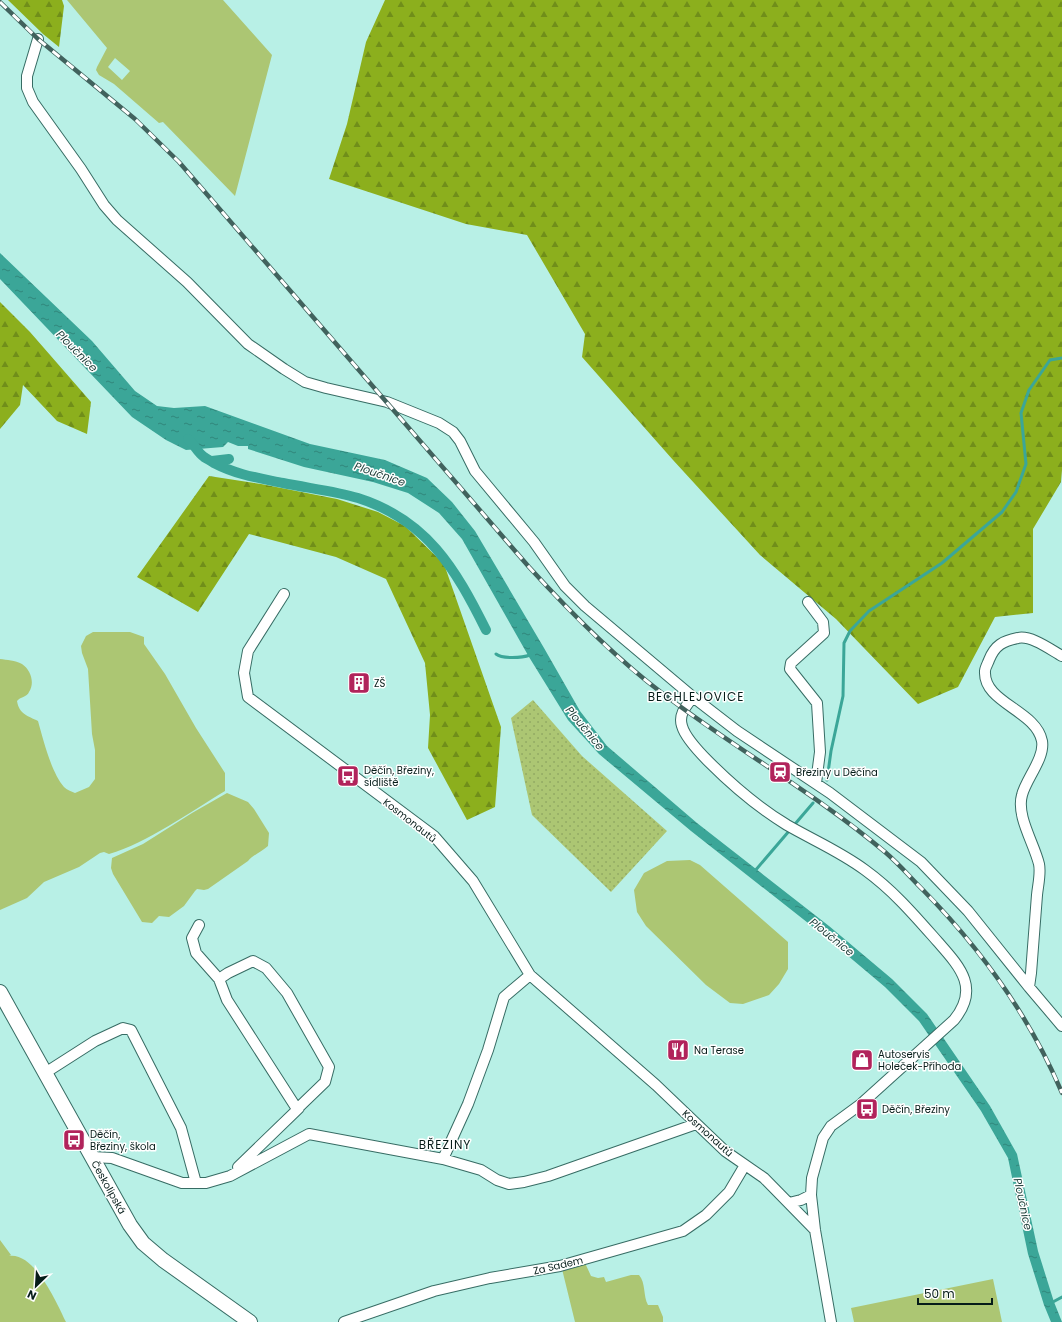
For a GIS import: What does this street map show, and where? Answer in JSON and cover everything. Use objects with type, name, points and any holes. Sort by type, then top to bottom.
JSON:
[{"type":"main road","name":"Českolipská","points":[[0,992],[106,1183],[130,1225],[143,1243],[163,1260],[250,1322]]},
{"type":"street","points":[[38,39],[27,76],[27,88],[32,102],[81,169],[104,205],[117,220],[187,282],[248,344],[284,369],[305,382],[387,402],[439,423],[453,432],[460,441],[475,471],[534,542],[565,586],[585,606],[694,697],[737,730],[816,783],[921,862],[968,911],[1062,1026]]},
{"type":"street","name":"Kosmonautů","points":[[284,594],[248,651],[244,673],[248,697],[434,836],[472,881],[530,975],[656,1085],[725,1151],[764,1178],[815,1230]]},
{"type":"street","points":[[808,602],[823,622],[824,633],[791,663],[790,669],[817,703],[820,752],[816,783]]},
{"type":"street","points":[[1029,987],[1039,866],[1021,812],[1021,806],[1022,794],[1039,758],[1042,742],[1038,731],[1027,718],[995,695],[987,683],[985,671],[991,654],[998,644],[1010,639],[1023,637],[1042,644],[1062,656]]},
{"type":"street","points":[[694,697],[684,709],[681,717],[682,726],[692,743],[722,774],[748,796],[788,825],[845,857],[882,883],[900,899],[955,961],[963,973],[966,985],[967,994],[961,1012],[954,1020],[861,1104],[831,1126],[823,1138],[812,1178],[811,1195],[815,1230],[832,1322]]},
{"type":"street","points":[[199,925],[192,938],[196,953],[219,979],[227,1000],[297,1109],[298,1108]]},
{"type":"street","points":[[219,979],[253,961],[266,968],[287,992],[329,1067],[325,1082],[230,1176]]},
{"type":"street","points":[[443,1160],[468,1104],[488,1050],[504,997],[530,975]]},
{"type":"street","points":[[45,1073],[95,1041],[123,1028],[131,1030],[181,1128],[196,1183]]},
{"type":"street","points":[[92,1157],[112,1158],[182,1183],[206,1183],[230,1176],[309,1134],[443,1160],[481,1170],[497,1180],[509,1184],[548,1176],[696,1124]]},
{"type":"street","name":"Za Sadem","points":[[344,1322],[434,1290],[490,1278],[560,1266],[683,1231],[706,1215],[729,1192],[745,1165]]},
{"type":"street","points":[[789,1204],[811,1195]]},
{"type":"shaded area","points":[[67,0],[223,0],[272,55],[235,196],[163,122],[159,123],[114,84],[99,75],[96,70],[107,48]],"holes":[[[115,58],[130,71],[122,80],[108,67]]]},
{"type":"shaded area","points":[[93,632],[130,632],[144,637],[144,644],[165,674],[196,728],[225,773],[225,791],[153,835],[109,854],[104,852],[100,853],[79,867],[44,882],[27,898],[0,910],[0,659],[11,660],[22,664],[30,673],[32,681],[31,688],[27,695],[17,701],[18,705],[24,714],[38,721],[48,755],[59,781],[68,790],[75,793],[89,787],[95,779],[95,750],[92,734],[88,669],[81,646],[86,636]]},
{"type":"shaded area","points":[[533,700],[582,756],[667,831],[611,892],[532,815],[511,718]]},
{"type":"shaded area","points":[[227,793],[248,802],[254,809],[269,833],[268,846],[208,889],[197,889],[184,906],[169,917],[159,916],[152,923],[142,922],[113,874],[111,868],[112,858],[143,844]]},
{"type":"shaded area","points":[[690,860],[700,865],[788,942],[788,969],[779,984],[769,995],[743,1004],[730,1003],[706,985],[646,926],[637,912],[634,890],[644,873],[667,861]]},
{"type":"shaded area","points":[[0,1240],[11,1255],[9,1256],[19,1257],[28,1262],[36,1270],[51,1292],[66,1322],[0,1322]]},
{"type":"shaded area","points":[[585,1263],[591,1276],[598,1278],[604,1277],[606,1282],[631,1275],[639,1275],[643,1282],[645,1298],[648,1305],[658,1305],[663,1317],[663,1322],[575,1322],[562,1269]]},
{"type":"shaded area","points":[[993,1279],[1002,1322],[854,1322],[851,1308]]},
{"type":"green space","points":[[8,0],[62,0],[64,6],[59,47],[43,34]]},
{"type":"green space","points":[[385,0],[1062,0],[1061,482],[1033,529],[1033,613],[995,617],[958,687],[918,704],[836,619],[760,555],[582,357],[585,334],[527,235],[466,224],[329,179],[347,124],[366,42]]},
{"type":"green space","points":[[0,302],[30,332],[91,402],[87,434],[57,421],[23,385],[20,405],[0,429]]},
{"type":"green space","points":[[209,476],[261,484],[337,499],[378,512],[405,526],[444,564],[501,727],[495,807],[467,820],[428,748],[430,715],[425,663],[386,579],[336,557],[249,534],[198,612],[137,577]]},
{"type":"water","name":"Ploučnice","points":[[0,253],[92,341],[135,391],[157,406],[174,408],[205,406],[310,444],[385,460],[427,478],[452,502],[475,531],[580,711],[607,746],[697,823],[829,926],[892,979],[927,1014],[990,1106],[1017,1154],[1038,1251],[1062,1322],[1051,1322],[1044,1305],[1028,1254],[1008,1158],[981,1111],[919,1021],[885,987],[822,934],[691,831],[599,754],[568,720],[529,657],[462,539],[439,513],[408,493],[373,482],[304,467],[248,449],[248,446],[238,446],[228,442],[223,447],[186,450],[166,440],[132,417],[0,279]]},
{"type":"waterway","points":[[827,780],[831,751],[843,696],[844,643],[850,631],[869,611],[942,563],[1002,512],[1016,492],[1026,464],[1021,413],[1029,390],[1050,360],[1062,358]]},
{"type":"waterway","points":[[188,439],[204,457],[231,470],[257,478],[330,491],[358,498],[382,507],[403,519],[421,533],[450,567],[463,586],[486,630]]},
{"type":"waterway","points":[[212,461],[229,459]]},
{"type":"waterway","points":[[496,654],[499,656],[512,658],[530,655]]},
{"type":"waterway","points":[[754,872],[813,803]]},
{"type":"waterway","points":[[1051,1303],[1062,1297]]},
{"type":"railway","points":[[0,2],[38,39],[135,119],[179,162],[529,567],[592,633],[626,664],[662,693],[717,733],[831,810],[858,830],[900,866],[944,912],[984,960],[1002,985],[1035,1037],[1062,1093]]},
{"type":"place","name":"ZŠ","points":[[359,683]]},
{"type":"place","name":"Březiny u Děčína","points":[[780,772]]},
{"type":"place","name":"Děčín, Březiny, sídliště","points":[[348,776]]},
{"type":"place","name":"Na Terase","points":[[678,1050]]},
{"type":"place","name":"Autoservis Holeček-Příhoda","points":[[862,1060]]},
{"type":"place","name":"Děčín, Březiny","points":[[867,1109]]},
{"type":"place","name":"Děčín, Březiny, škola","points":[[74,1140]]},
{"type":"district","name":"BECHLEJOVICE","points":[[696,697]]},
{"type":"district","name":"BŘEZINY","points":[[445,1145]]}]
